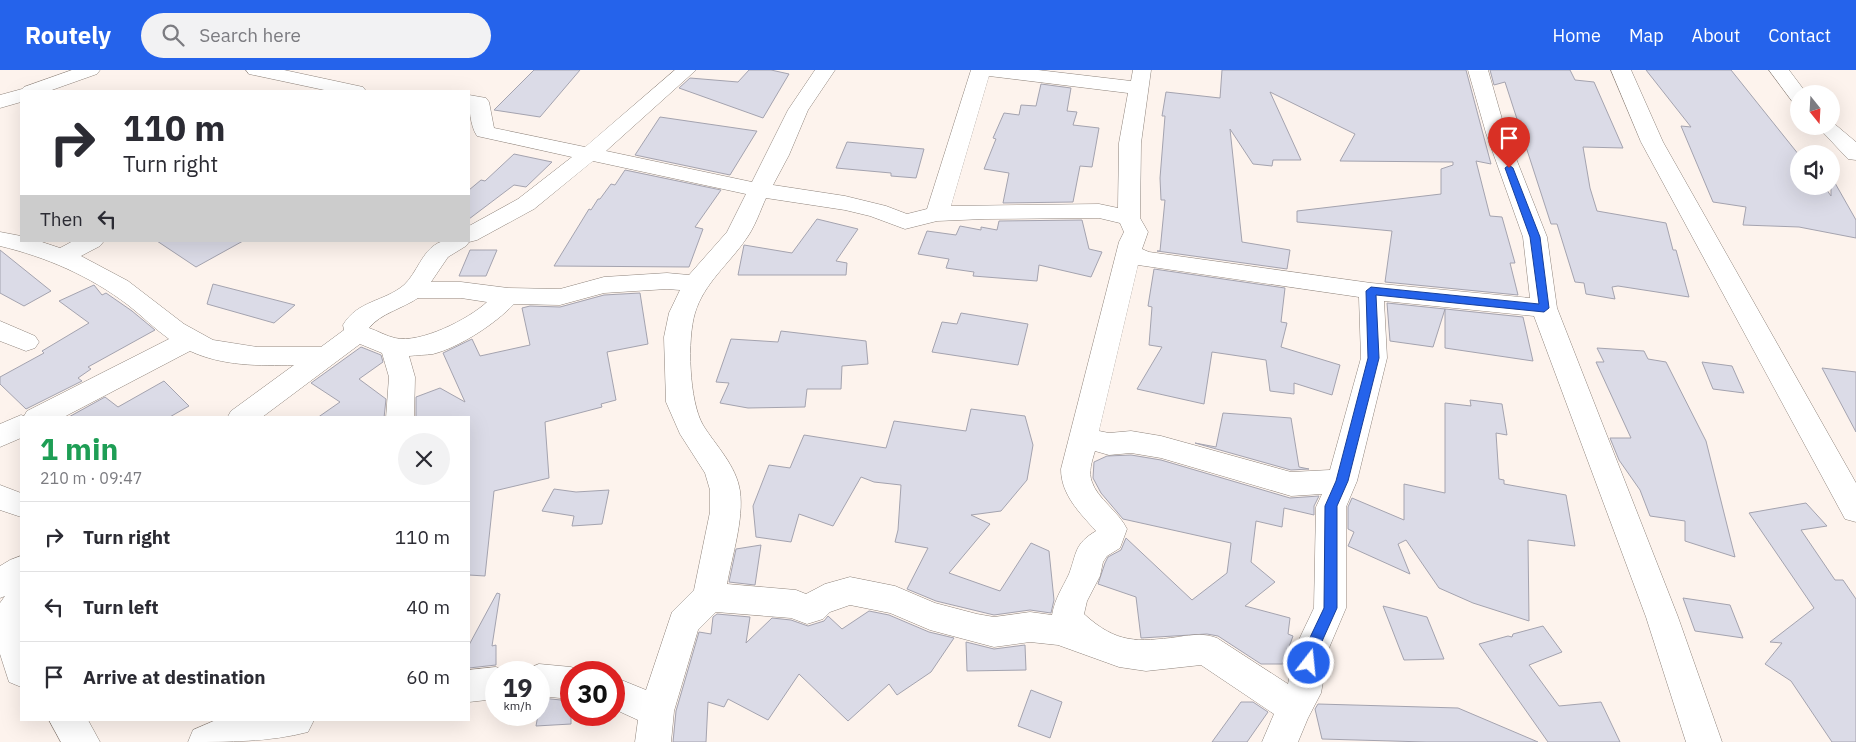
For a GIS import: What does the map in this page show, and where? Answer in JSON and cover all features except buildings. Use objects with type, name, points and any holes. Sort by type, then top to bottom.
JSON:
[{"type":"street","points":[[34,90],[90,70]]},
{"type":"street","points":[[256,70],[343,90]]},
{"type":"street","points":[[470,234],[526,204],[613,135],[686,70]]},
{"type":"street","points":[[625,703],[655,727],[684,622],[709,596],[725,512],[725,490],[719,470],[690,428],[680,402],[677,337],[682,313],[695,284],[737,235],[778,155],[798,110],[825,70]]},
{"type":"street","points":[[937,214],[982,70]]},
{"type":"street","points":[[990,70],[1141,79],[1130,143],[1129,218],[1136,232],[1130,242],[1129,253],[1076,469],[1077,484],[1083,495],[1112,529],[1109,539],[1096,547],[1088,559],[1084,576],[1071,599],[1068,612],[1067,618],[1088,639]]},
{"type":"street","points":[[1478,70],[1496,133],[1535,237],[1544,308],[1662,617],[1704,742]]},
{"type":"street","points":[[1621,70],[1652,142],[1856,510]]},
{"type":"street","points":[[1778,70],[1790,85]]},
{"type":"street","points":[[0,102],[20,95]]},
{"type":"street","points":[[470,101],[479,102],[484,132],[759,190],[845,203],[878,211],[905,222],[937,214],[1099,211],[1129,218]]},
{"type":"street","points":[[1836,135],[1856,154]]},
{"type":"street","points":[[0,239],[27,244],[79,263],[111,280],[190,340],[228,354],[328,356]]},
{"type":"street","points":[[60,257],[90,242]]},
{"type":"street","points":[[358,333],[356,325],[371,311],[396,301],[413,290],[440,252],[456,242]]},
{"type":"street","points":[[1129,253],[1145,259],[1371,291],[1544,308]]},
{"type":"street","points":[[413,290],[462,290],[508,296],[560,297],[613,284],[667,281],[695,284]]},
{"type":"street","points":[[1280,742],[1294,708],[1304,693],[1312,648],[1330,608],[1331,506],[1342,481],[1374,358],[1371,291]]},
{"type":"street","points":[[358,333],[394,348],[431,345],[468,328],[492,312],[508,296]]},
{"type":"street","points":[[0,330],[26,342]]},
{"type":"street","points":[[244,416],[358,333]]},
{"type":"street","points":[[41,416],[190,340]]},
{"type":"street","points":[[394,348],[402,377],[400,416]]},
{"type":"street","points":[[0,436],[20,426]]},
{"type":"street","points":[[1083,437],[1109,444],[1130,442],[1161,447],[1291,484],[1342,481]]},
{"type":"street","points":[[0,497],[20,505]]},
{"type":"street","points":[[0,584],[20,570]]},
{"type":"street","points":[[709,596],[796,604],[806,610],[812,609],[819,602],[836,594],[850,591],[895,600],[930,616],[994,632],[1030,627],[1058,630],[1088,639],[1100,646],[1118,652],[1146,656],[1205,649],[1246,674],[1294,708]]},
{"type":"street","points":[[20,600],[4,624],[13,639],[20,667]]},
{"type":"street","points":[[470,686],[485,684]]},
{"type":"street","points":[[68,721],[82,742]]},
{"type":"street","points":[[206,742],[221,736],[291,721]]},
{"type":"route","points":[[1309,663],[1312,648],[1330,608],[1331,506],[1342,481],[1374,358],[1371,291],[1544,308],[1535,237],[1509,168]]}]
